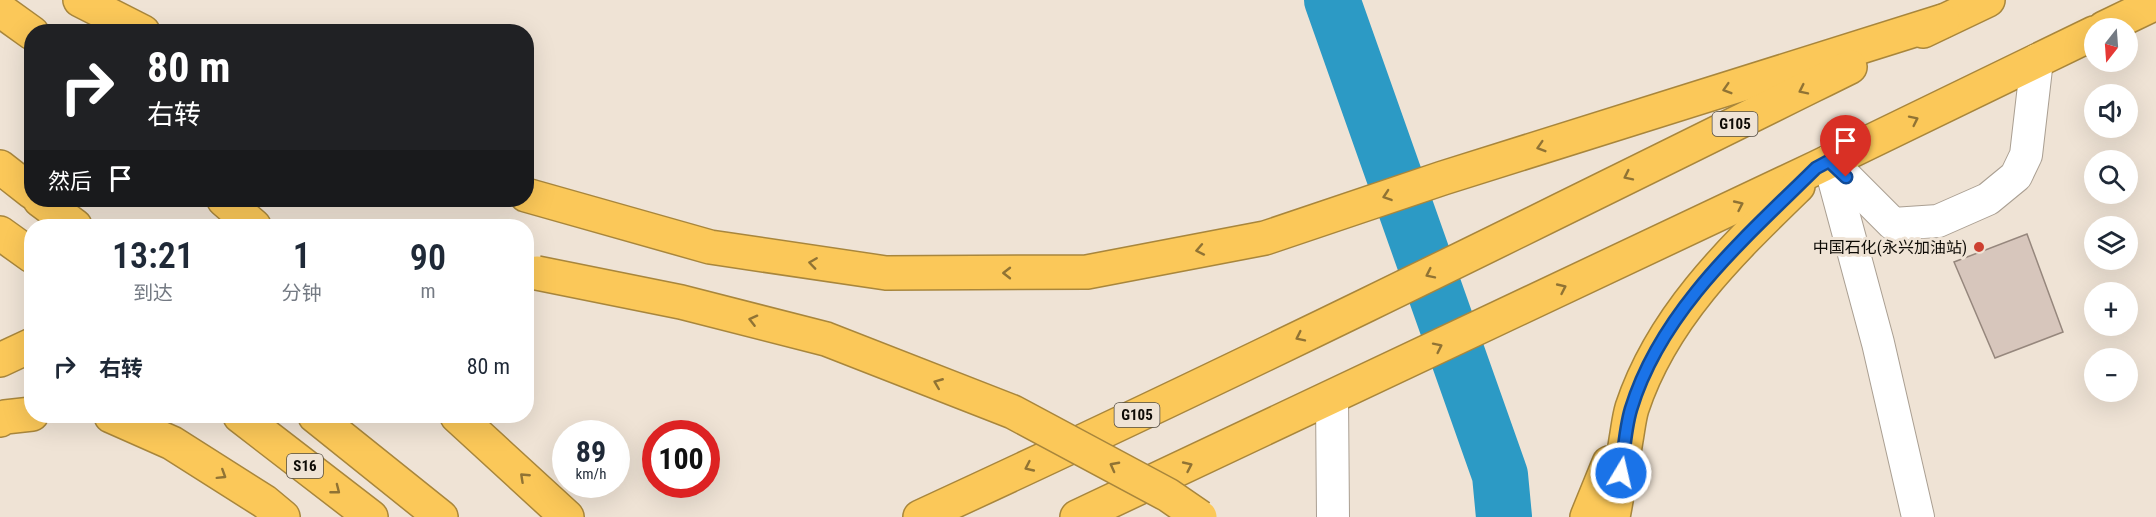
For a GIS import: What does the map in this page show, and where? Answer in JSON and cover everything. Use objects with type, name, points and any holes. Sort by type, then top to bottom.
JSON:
[{"type":"highway","name":"G105","points":[[920,517],[1352,312],[1988,0]]},
{"type":"highway","points":[[2124,18],[2156,3]]},
{"type":"highway","points":[[89,5],[127,24]]},
{"type":"highway","points":[[0,10],[24,27]]},
{"type":"highway","points":[[534,197],[710,247],[886,273],[1087,272],[1265,238],[1443,178],[1943,21]]},
{"type":"highway","points":[[1077,517],[1332,398],[2084,38]]},
{"type":"highway","points":[[1587,517],[1649,366],[1673,323],[1741,242],[1822,164]]},
{"type":"highway","points":[[0,167],[24,186]]},
{"type":"highway","points":[[49,207],[66,219]]},
{"type":"highway","points":[[232,207],[246,219]]},
{"type":"highway","points":[[0,233],[24,250]]},
{"type":"highway","points":[[534,272],[681,302],[826,339],[1013,412],[1168,495],[1200,517]]},
{"type":"highway","points":[[0,360],[24,349]]},
{"type":"highway","points":[[1613,517],[1631,410]]},
{"type":"highway","points":[[0,420],[5,417],[24,415]]},
{"type":"highway","points":[[127,423],[172,443],[265,502],[283,517]]},
{"type":"highway","name":"S16","points":[[249,423],[371,517]]},
{"type":"highway","points":[[324,423],[441,517]]},
{"type":"highway","points":[[465,423],[567,517]]},
{"type":"street","points":[[1822,164],[1893,224],[1938,221],[1988,199],[2016,176],[2026,155],[2037,60]]},
{"type":"street","points":[[1822,164],[1878,343],[1918,517]]},
{"type":"street","points":[[1332,398],[1333,517]]},
{"type":"building","points":[[2027,234],[2063,332],[1995,358],[1954,262]]},
{"type":"waterway","points":[[1332,0],[1500,475],[1504,517]]},
{"type":"place","name":"中国石化(永兴加油站)","points":[[1979,247]]},
{"type":"route","points":[[1621,473],[1631,410],[1649,366],[1673,323],[1725,259],[1816,168],[1829,161],[1846,177]]}]
